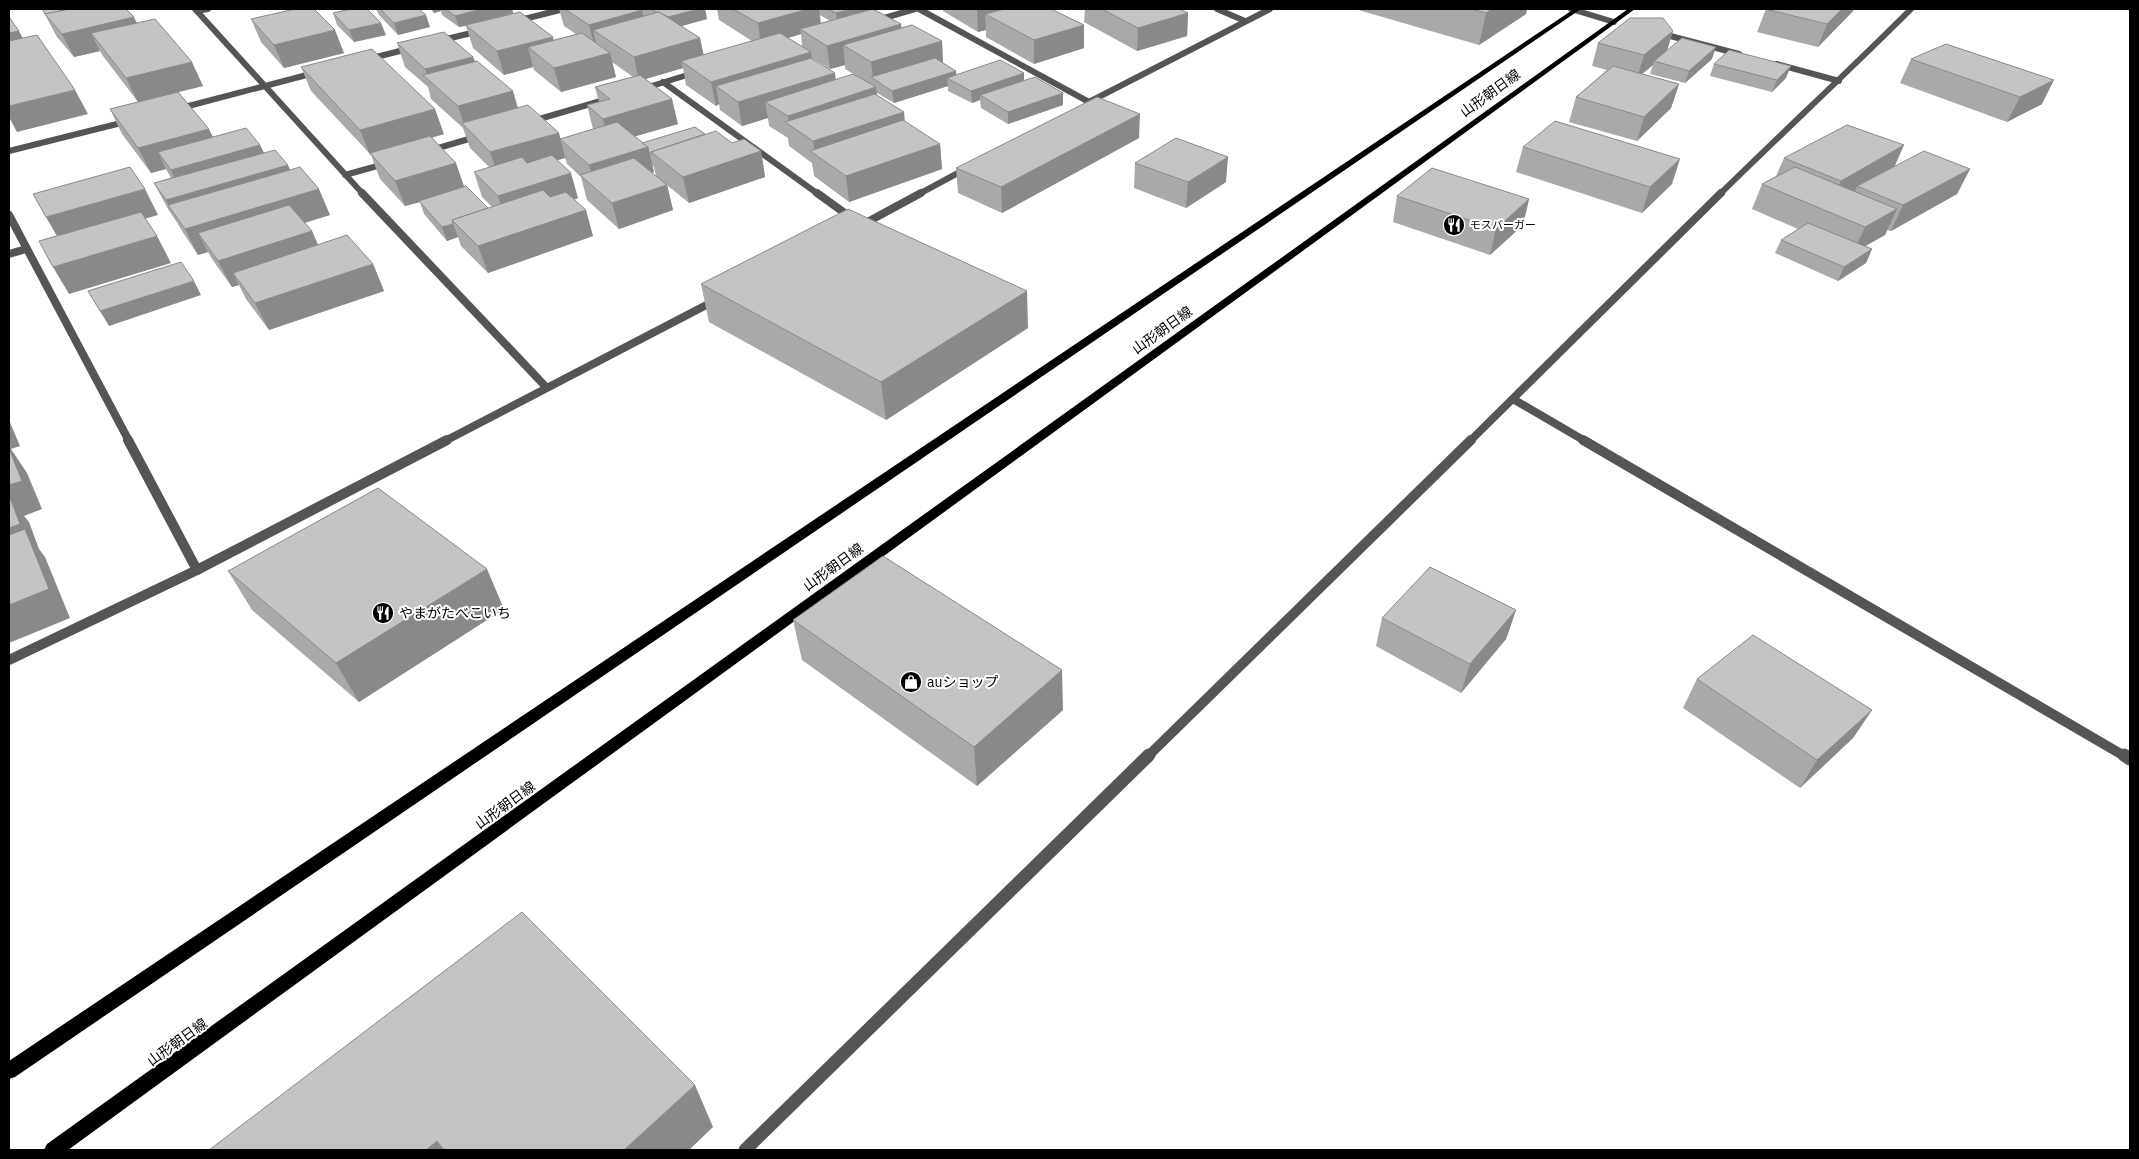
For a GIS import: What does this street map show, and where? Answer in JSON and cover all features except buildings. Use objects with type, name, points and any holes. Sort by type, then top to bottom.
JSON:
[{"type":"main road","name":"山形朝日線","points":[[9,1071],[1575,9]]},
{"type":"main road","name":"山形朝日線","points":[[53,1150],[1618,23],[1632,9]]},
{"type":"street","points":[[196,10],[208,9]]},
{"type":"street","points":[[506,24],[564,9]]},
{"type":"street","points":[[869,22],[917,9],[1089,102]]},
{"type":"street","points":[[1217,9],[1245,21]]},
{"type":"street","points":[[1080,107],[1270,9]]},
{"type":"street","points":[[1575,9],[1618,23]]},
{"type":"street","points":[[745,1150],[1513,399],[1796,119],[1839,81],[1911,9]]},
{"type":"street","points":[[196,10],[346,175],[546,387]]},
{"type":"street","points":[[429,44],[487,29]]},
{"type":"street","points":[[1651,32],[1745,56]]},
{"type":"street","points":[[361,61],[419,46]]},
{"type":"street","points":[[1773,63],[1839,81]]},
{"type":"street","points":[[170,110],[322,71]]},
{"type":"street","points":[[635,91],[700,72]]},
{"type":"street","points":[[663,82],[862,225]]},
{"type":"street","points":[[523,123],[616,96]]},
{"type":"street","points":[[9,151],[132,120]]},
{"type":"street","points":[[420,153],[486,134]]},
{"type":"street","points":[[346,175],[392,162]]},
{"type":"street","points":[[853,229],[976,164]]},
{"type":"street","points":[[9,215],[197,570]]},
{"type":"street","points":[[9,254],[26,249]]},
{"type":"street","points":[[9,660],[197,570],[722,297]]},
{"type":"street","points":[[1513,399],[2130,759]]},
{"type":"place","name":"モスバーガー","points":[[1454,225]]},
{"type":"place","name":"やまがたべこいち","points":[[383,613]]},
{"type":"place","name":"auショップ","points":[[911,682]]}]
